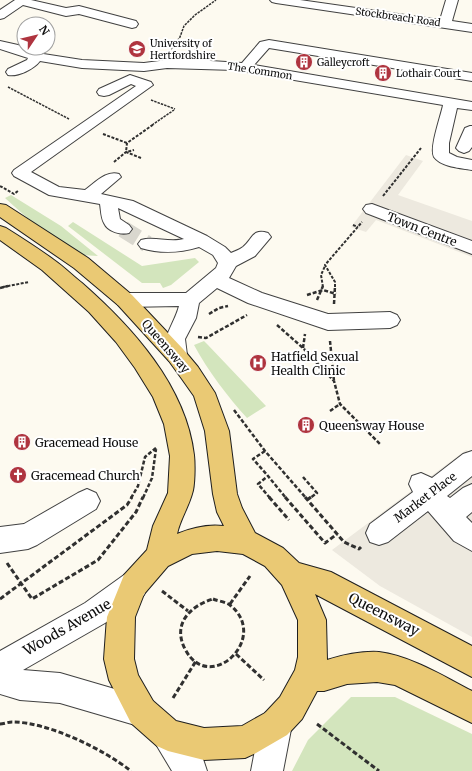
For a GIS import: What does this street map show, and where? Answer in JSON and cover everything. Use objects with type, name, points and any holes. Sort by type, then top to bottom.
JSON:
[{"type":"main road","name":"Queensway","points":[[0,209],[81,263],[125,300],[176,355],[204,393],[217,431],[225,494],[230,512],[246,542]]},
{"type":"main road","points":[[0,232],[50,265],[96,307],[123,336],[143,362],[163,394],[176,424],[182,456],[180,493],[166,526],[159,557]]},
{"type":"main road","points":[[217,538],[246,542],[274,557],[292,575],[312,620],[313,657],[309,675],[291,708],[276,724],[244,742],[204,744],[168,735],[142,712],[124,680],[119,659],[121,617],[134,585],[159,557],[189,542],[217,538]]},
{"type":"main road","name":"Queensway","points":[[292,575],[321,582],[386,615],[472,662]]},
{"type":"main road","points":[[309,675],[324,676],[347,670],[377,666],[396,670],[432,686],[472,708]]},
{"type":"street","name":"Stockbreach Road","points":[[276,0],[472,28]]},
{"type":"street","points":[[445,24],[452,0]]},
{"type":"street","points":[[0,15],[22,1],[66,12],[79,10],[132,24]]},
{"type":"street","points":[[245,68],[264,45],[269,44],[472,77]]},
{"type":"street","name":"The Common","points":[[0,45],[16,49]]},
{"type":"street","points":[[13,72],[32,63],[36,59],[34,56]]},
{"type":"street","name":"The Common","points":[[34,56],[82,64],[144,67],[167,64],[212,64],[245,68],[316,84],[394,98],[472,106]]},
{"type":"street","points":[[104,92],[130,79],[146,85],[20,173],[55,191],[88,196],[127,205],[201,240],[219,252],[228,262]]},
{"type":"street","points":[[451,103],[441,143],[441,155],[452,161],[472,165]]},
{"type":"street","points":[[441,143],[468,149],[470,131],[472,131]]},
{"type":"street","points":[[88,196],[113,177]]},
{"type":"street","points":[[108,200],[112,222],[123,229]]},
{"type":"street","name":"Town Centre","points":[[372,209],[472,248]]},
{"type":"street","points":[[176,355],[175,339],[186,318],[190,300],[224,272],[228,262],[248,252],[262,237]]},
{"type":"street","points":[[148,244],[166,248],[183,246],[201,240]]},
{"type":"street","points":[[215,279],[249,306],[328,322],[390,320]]},
{"type":"street","points":[[125,300],[159,300],[169,298],[190,300]]},
{"type":"street","name":"Market Place","points":[[379,533],[426,488],[472,462]]},
{"type":"street","points":[[426,488],[463,532],[472,538]]},
{"type":"street","points":[[449,515],[472,496]]},
{"type":"street","points":[[2,549],[28,536],[87,501]]},
{"type":"street","name":"Woods Avenue","points":[[0,671],[15,658],[95,613],[134,585]]},
{"type":"street","points":[[0,679],[20,685],[60,688],[142,712]]},
{"type":"street","points":[[267,771],[276,724]]},
{"type":"street","points":[[168,735],[191,771]]},
{"type":"path","points":[[167,53],[180,37],[184,26],[195,15],[216,0]]},
{"type":"path","points":[[7,86],[85,127],[127,143]]},
{"type":"path","points":[[126,152],[127,143],[174,109],[134,94]]},
{"type":"path","points":[[381,444],[340,404],[334,381],[328,322],[333,313],[336,294],[335,282],[325,266],[414,158],[422,146]]},
{"type":"path","points":[[126,152],[134,150]]},
{"type":"path","points":[[126,152],[141,158]]},
{"type":"path","points":[[353,225],[358,227]]},
{"type":"path","points":[[0,288],[29,282]]},
{"type":"path","points":[[207,315],[219,308],[228,306],[249,306]]},
{"type":"path","points":[[195,337],[206,338],[249,306]]},
{"type":"path","points":[[275,324],[303,348],[334,381]]},
{"type":"path","points":[[330,411],[340,404]]},
{"type":"path","points":[[232,407],[264,452],[344,542],[358,549],[379,533]]},
{"type":"path","points":[[2,549],[32,599],[98,560],[136,512],[152,478],[156,447]]},
{"type":"path","points":[[264,452],[253,459],[324,543],[337,534]]},
{"type":"path","points":[[268,476],[258,484],[289,520]]},
{"type":"path","points":[[303,477],[317,493],[307,500]]},
{"type":"path","points":[[230,604],[250,576]]},
{"type":"path","points":[[162,591],[188,611]]},
{"type":"path","points":[[212,599],[230,604],[238,613],[243,623],[244,634],[242,645],[228,662],[218,666],[207,666],[190,657],[184,649],[181,639],[183,620],[188,611],[195,605],[212,599]]},
{"type":"path","points":[[236,654],[264,680]]},
{"type":"path","points":[[173,698],[196,661]]},
{"type":"path","points":[[0,724],[13,722],[52,729],[114,758],[131,771]]},
{"type":"path","points":[[317,724],[379,771]]},
{"type":"green space","points":[[11,195],[61,226],[98,256],[81,255],[34,224],[5,198]]},
{"type":"green space","points":[[73,222],[142,266],[195,258],[199,262],[171,285],[163,288],[160,283],[142,283],[68,226]]},
{"type":"green space","points":[[204,341],[266,406],[247,418],[219,383],[194,345]]},
{"type":"green space","points":[[351,697],[395,697],[472,734],[472,771],[292,771],[308,740]]},
{"type":"shaded area","points":[[406,155],[423,161],[398,195],[472,221],[472,257],[376,220],[366,232],[351,227]]},
{"type":"shaded area","points":[[466,450],[472,453],[472,637],[380,586],[332,550]]},
{"type":"tunnel","points":[[123,229],[147,244]]},
{"type":"place","name":"University of Hertfordshire","points":[[137,49]]},
{"type":"place","name":"Galleycroft","points":[[304,62]]},
{"type":"place","name":"Lothair Court","points":[[383,73]]},
{"type":"place","name":"Hatfield Sexual Health Clinic","points":[[258,363]]},
{"type":"place","name":"Queensway House","points":[[306,425]]},
{"type":"place","name":"Gracemead House","points":[[22,442]]},
{"type":"place","name":"Gracemead Church","points":[[18,475]]}]
